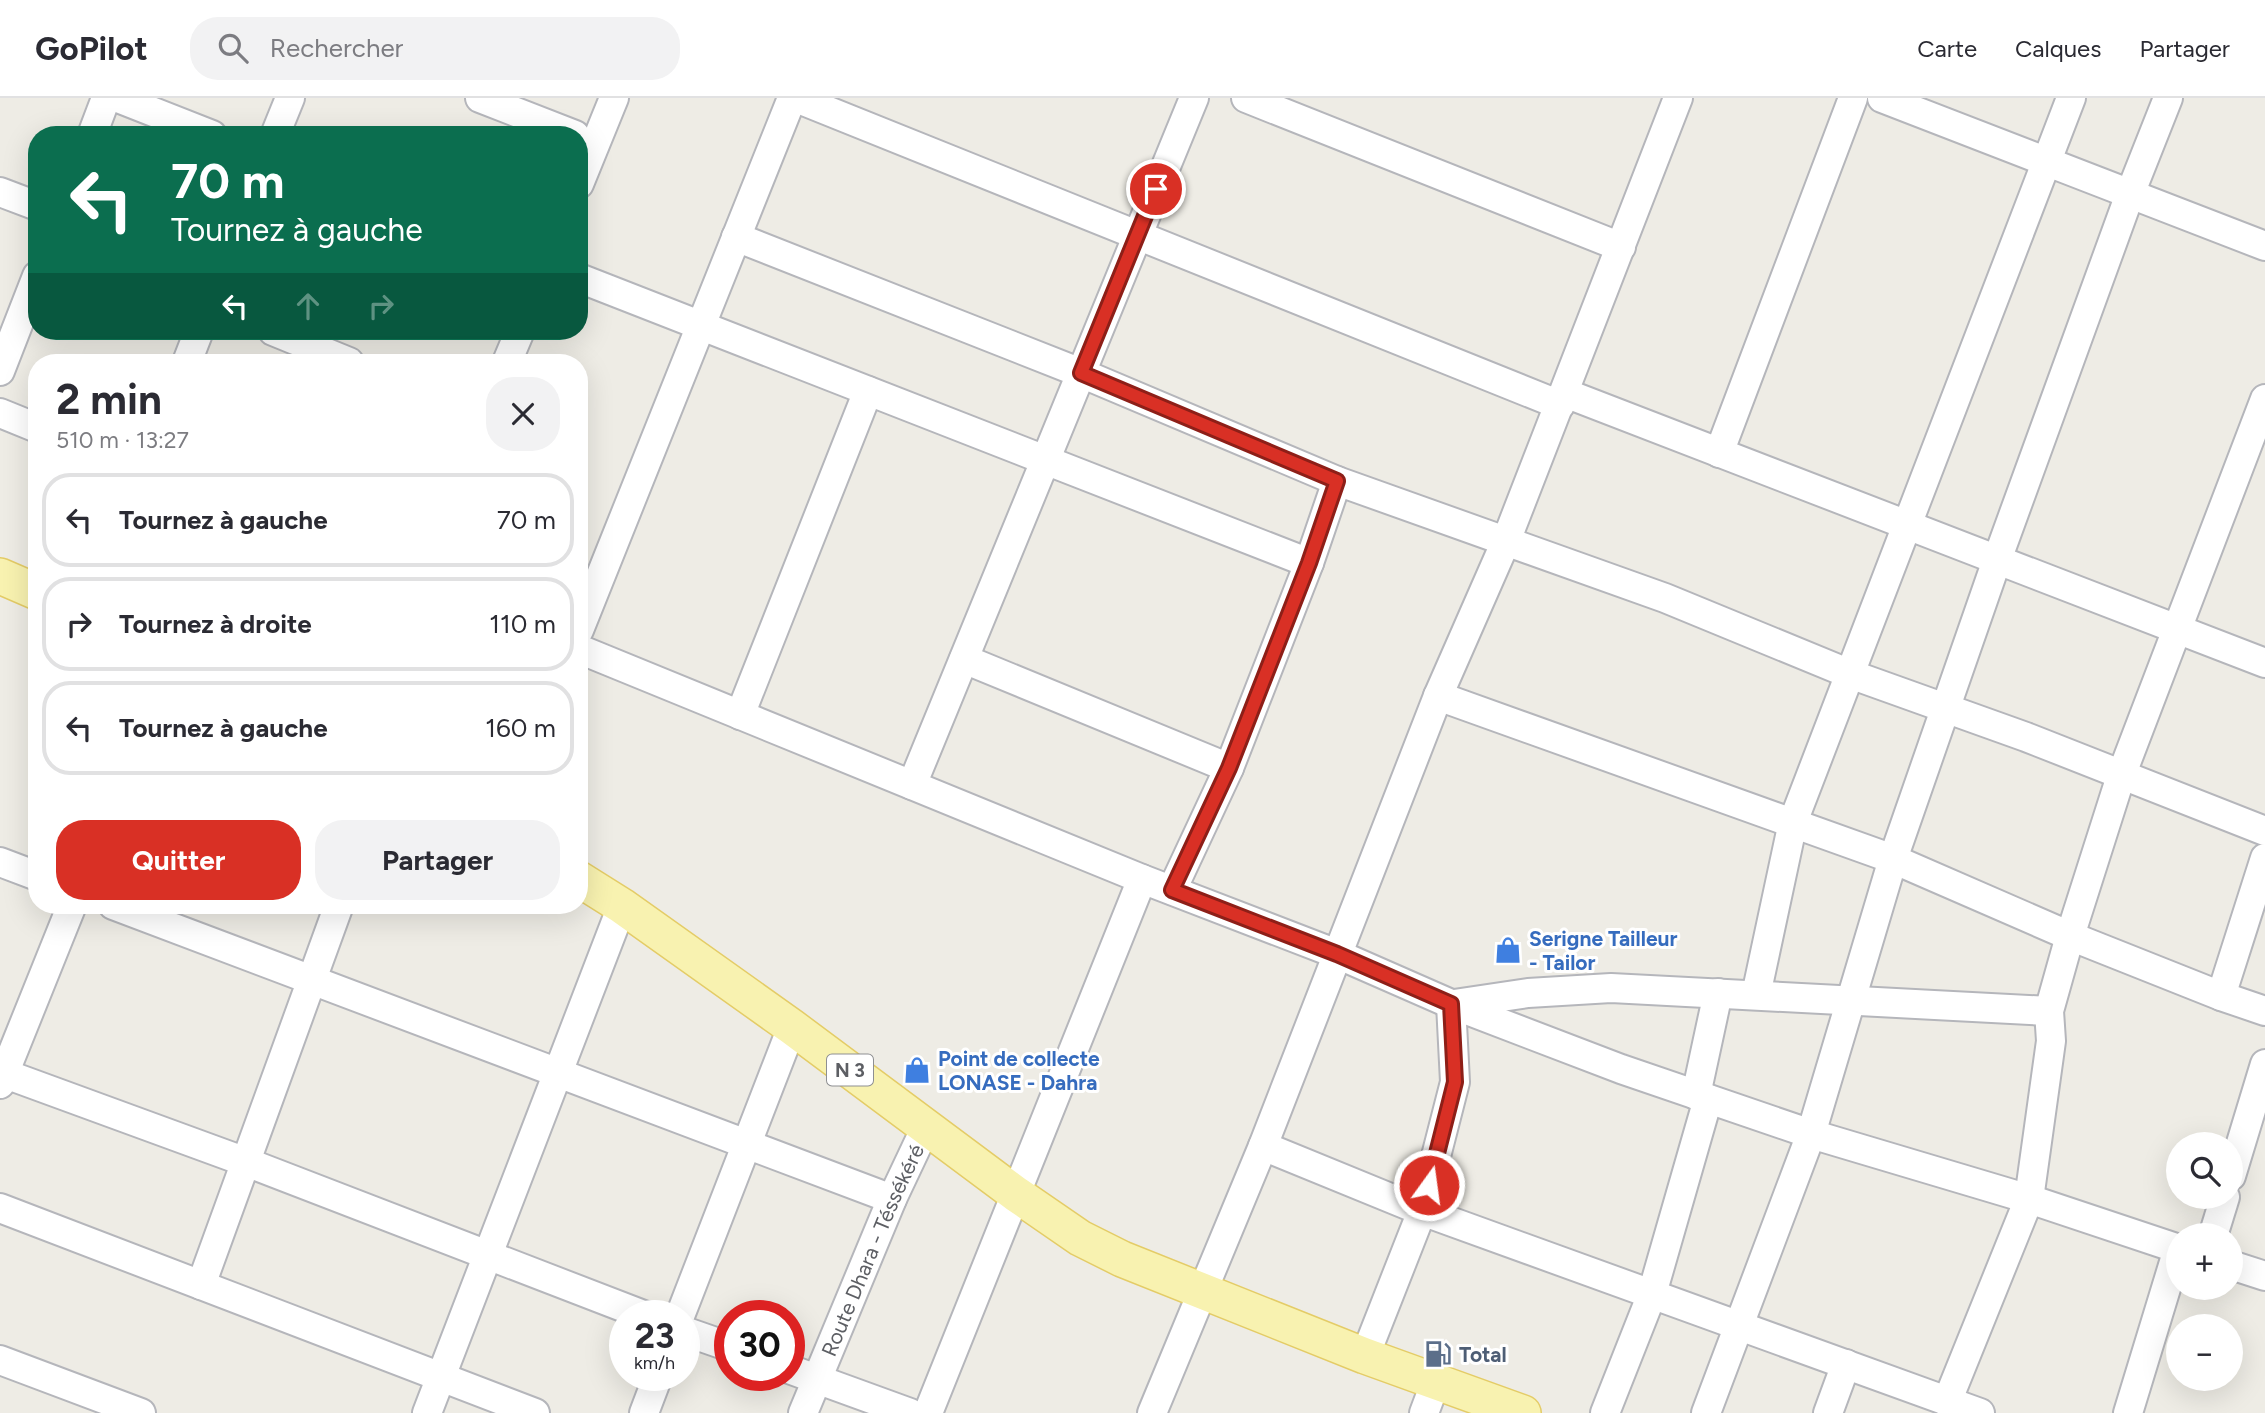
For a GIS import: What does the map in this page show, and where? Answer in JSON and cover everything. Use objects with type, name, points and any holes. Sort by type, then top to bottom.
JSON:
[{"type":"main road","points":[[0,576],[28,588]]},
{"type":"main road","name":"N 3","points":[[588,885],[792,1027],[1016,1194],[1080,1238],[1122,1259],[1365,1356],[1430,1397],[1524,1413]]},
{"type":"street","points":[[95,126],[106,98]]},
{"type":"street","points":[[118,98],[189,126]]},
{"type":"street","points":[[278,126],[289,98]]},
{"type":"street","points":[[480,98],[553,126]]},
{"type":"street","points":[[588,133],[614,98]]},
{"type":"street","points":[[588,608],[794,98],[1137,235],[1562,399],[1718,453],[2265,663]]},
{"type":"street","points":[[912,785],[1194,98]]},
{"type":"street","points":[[1246,98],[1620,247]]},
{"type":"street","points":[[1152,1413],[1263,1146],[1438,696],[1506,541],[1678,98]]},
{"type":"street","points":[[1718,453],[1853,98]]},
{"type":"street","points":[[1882,98],[2265,246]]},
{"type":"street","points":[[1756,995],[1794,822],[2071,98]]},
{"type":"street","points":[[1706,1413],[1811,1134],[1893,859],[1997,560],[2130,194],[2168,98]]},
{"type":"street","points":[[0,192],[28,203]]},
{"type":"street","points":[[736,237],[1081,373],[1337,481],[1665,598],[1850,674],[2026,737],[2265,831]]},
{"type":"street","points":[[588,282],[1309,563]]},
{"type":"street","points":[[0,371],[28,299]]},
{"type":"street","points":[[295,340],[329,354]]},
{"type":"street","points":[[740,715],[868,391]]},
{"type":"street","points":[[1947,1402],[2029,1199],[2051,1041],[2049,1011],[2070,936],[2122,776],[2265,399]]},
{"type":"street","points":[[0,412],[28,424]]},
{"type":"street","points":[[1172,890],[1229,768],[1309,563],[1337,481]]},
{"type":"street","points":[[588,653],[1142,879],[1337,954],[1451,1004],[1621,1069],[1811,1134],[2029,1199],[2166,1245]]},
{"type":"street","points":[[964,659],[1229,768]]},
{"type":"street","points":[[1438,696],[1893,859],[2070,936],[2265,1012]]},
{"type":"street","points":[[0,862],[28,873]]},
{"type":"street","points":[[2221,996],[2264,866]]},
{"type":"street","points":[[929,1413],[1142,879]]},
{"type":"street","points":[[427,1413],[622,906]]},
{"type":"street","points":[[68,914],[1,1077],[246,1162],[609,1302]]},
{"type":"street","points":[[137,914],[892,1199]]},
{"type":"street","points":[[201,1285],[336,914]]},
{"type":"street","points":[[1451,1004],[1569,989],[1611,988],[2049,1011]]},
{"type":"street","points":[[1605,1413],[1653,1294],[1702,1097],[1718,993]]},
{"type":"street","points":[[1365,1356],[1422,1210],[1455,1082],[1451,1004]]},
{"type":"street","points":[[686,1300],[792,1027]]},
{"type":"street","points":[[2243,1136],[2265,1064]]},
{"type":"street","name":"Route Dhara - Téssékéré","points":[[803,1413],[892,1199],[926,1127]]},
{"type":"street","points":[[1263,1146],[1422,1210],[1980,1413]]},
{"type":"street","points":[[0,1208],[535,1413]]},
{"type":"street","points":[[2243,1269],[2265,1276]]},
{"type":"street","points":[[2128,1413],[2166,1288]]},
{"type":"street","points":[[0,1360],[141,1413]]},
{"type":"street","points":[[1828,1413],[1846,1364]]},
{"type":"street","points":[[805,1375],[910,1413]]},
{"type":"street","points":[[644,1413],[652,1391]]},
{"type":"place","name":"Serigne Tailleur - Tailor","points":[[1508,950]]},
{"type":"place","name":"Point de collecte LONASE - Dahra","points":[[917,1070]]},
{"type":"place","name":"Total","points":[[1438,1354]]},
{"type":"route","points":[[1156,189],[1081,373],[1337,481],[1309,563],[1229,768],[1172,890],[1337,954],[1451,1004],[1455,1082],[1429,1185]]}]
